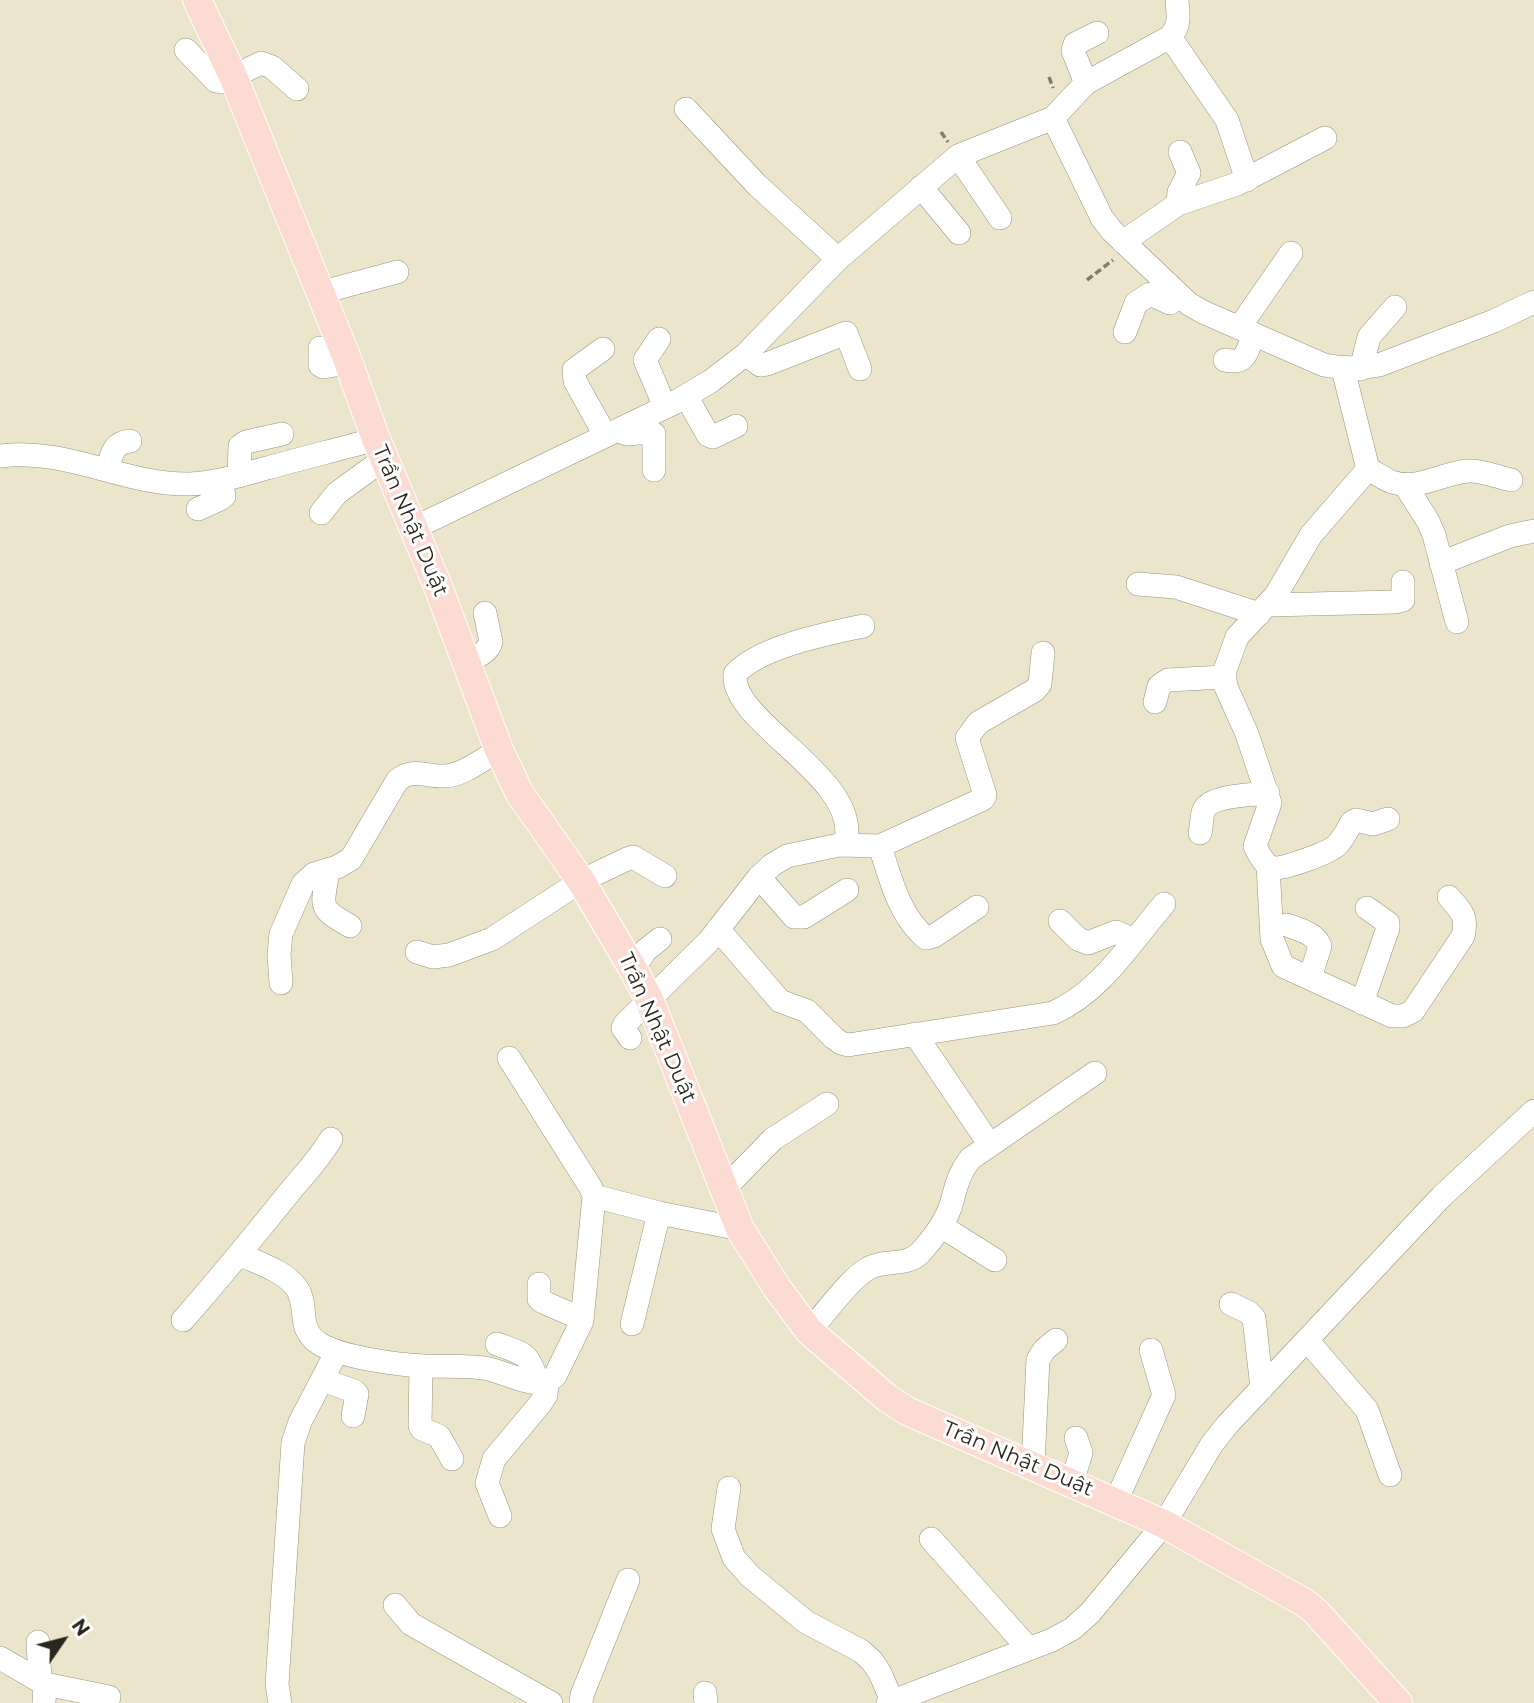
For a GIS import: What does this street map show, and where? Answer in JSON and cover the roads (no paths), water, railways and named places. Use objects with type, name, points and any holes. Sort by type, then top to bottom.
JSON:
[{"type":"main road","name":"Trần Nhật Duật","points":[[197,0],[233,76],[380,449],[414,528],[499,750],[520,794],[581,881],[649,999],[740,1228],[777,1287],[809,1331],[906,1411],[1164,1524],[1316,1612],[1398,1703]]},
{"type":"street","points":[[414,528],[665,407],[711,381],[746,355],[838,259],[958,156],[1053,118],[1086,83],[1170,37],[1177,29],[1179,19],[1177,0]]},
{"type":"street","points":[[1086,83],[1073,51],[1074,44],[1097,33]]},
{"type":"street","points":[[1170,37],[1227,120],[1247,180]]},
{"type":"street","points":[[187,50],[216,80],[222,82],[261,63],[272,67],[297,89]]},
{"type":"street","points":[[686,109],[757,185],[838,259]]},
{"type":"street","points":[[1053,118],[1102,218],[1125,244],[1180,296],[1203,313],[1324,365],[1352,369],[1379,365],[1494,321],[1534,302]]},
{"type":"street","points":[[1125,244],[1178,204],[1247,180],[1325,138]]},
{"type":"street","points":[[1178,204],[1180,192],[1189,173],[1181,152]]},
{"type":"street","points":[[958,156],[1000,218]]},
{"type":"street","points":[[921,187],[959,233]]},
{"type":"street","points":[[1225,360],[1236,363],[1243,359],[1246,331],[1291,253]]},
{"type":"street","points":[[319,293],[397,272]]},
{"type":"street","points":[[1125,332],[1136,303],[1150,294],[1170,303],[1180,296]]},
{"type":"street","points":[[1388,819],[1373,824],[1356,820],[1336,846],[1324,853],[1273,868],[1268,865],[1255,846],[1270,803],[1268,793],[1224,677],[1237,637],[1264,609],[1311,536],[1368,468],[1352,369],[1369,337],[1395,307]]},
{"type":"street","points":[[746,355],[760,365],[767,364],[846,333],[860,369]]},
{"type":"street","points":[[659,339],[645,360],[665,407]]},
{"type":"street","points":[[320,348],[320,365],[323,367],[348,363]]},
{"type":"street","points":[[603,349],[574,370],[575,381],[611,433]]},
{"type":"street","points":[[686,396],[708,435],[713,438],[736,426]]},
{"type":"street","points":[[611,433],[651,432],[654,470]]},
{"type":"street","points":[[198,509],[224,496],[240,446],[246,442],[282,434]]},
{"type":"street","points":[[107,470],[114,447],[121,442],[130,441]]},
{"type":"street","points":[[0,456],[33,454],[158,481],[189,484],[380,449]]},
{"type":"street","points":[[321,513],[380,449]]},
{"type":"street","points":[[1368,468],[1391,482],[1405,485],[1464,471],[1476,471],[1511,480]]},
{"type":"street","points":[[1405,485],[1428,521],[1458,622]]},
{"type":"street","points":[[1441,563],[1510,536],[1534,531]]},
{"type":"street","points":[[1138,584],[1176,587],[1264,609],[1395,603],[1403,600],[1403,582]]},
{"type":"street","points":[[466,662],[490,647],[485,613]]},
{"type":"street","points":[[839,845],[846,840],[849,828],[835,796],[747,706],[734,684],[735,674],[751,662],[798,641],[863,626]]},
{"type":"street","points":[[630,1038],[623,1028],[625,1024],[709,942],[759,877],[772,865],[787,856],[839,845],[880,846],[983,799],[985,795],[967,738],[978,723],[1035,690],[1040,684],[1043,653]]},
{"type":"street","points":[[1155,702],[1159,687],[1168,680],[1224,677]]},
{"type":"street","points":[[281,983],[281,934],[303,884],[314,874],[351,859],[397,781],[411,773],[451,775],[499,750]]},
{"type":"street","points":[[1200,833],[1204,810],[1217,799],[1268,793]]},
{"type":"street","points":[[880,846],[896,895],[919,932],[926,938],[934,936],[977,907]]},
{"type":"street","points":[[417,952],[433,957],[449,955],[482,944],[581,881],[633,857],[665,876]]},
{"type":"street","points":[[1268,865],[1272,939],[1283,966],[1392,1016],[1403,1016],[1413,1011],[1463,936],[1467,924],[1463,914],[1449,897]]},
{"type":"street","points":[[328,870],[323,906],[328,914],[350,926]]},
{"type":"street","points":[[759,877],[794,917],[799,918],[847,890]]},
{"type":"street","points":[[718,929],[780,1001],[814,1016],[841,1043],[848,1045],[1053,1013],[1089,992],[1164,904]]},
{"type":"street","points":[[1362,1003],[1388,928],[1388,923],[1367,908]]},
{"type":"street","points":[[1060,921],[1078,939],[1088,943],[1116,932],[1133,940]]},
{"type":"street","points":[[1287,925],[1318,940],[1320,946],[1310,978]]},
{"type":"street","points":[[633,969],[646,950],[660,939]]},
{"type":"street","points":[[915,1034],[990,1145]]},
{"type":"street","points":[[241,1255],[288,1278],[302,1298],[304,1324],[309,1335],[317,1343],[337,1353],[421,1366],[488,1369],[542,1382],[555,1376],[582,1319],[594,1196],[592,1188],[509,1058]]},
{"type":"street","points":[[809,1331],[860,1274],[878,1264],[905,1262],[914,1258],[941,1226],[949,1210],[960,1172],[970,1159],[1095,1073]]},
{"type":"street","points":[[725,1188],[773,1139],[827,1104]]},
{"type":"street","points":[[729,1488],[723,1528],[734,1558],[750,1576],[806,1622],[860,1651],[872,1661],[880,1673],[890,1702],[1052,1640],[1072,1629],[1090,1613],[1164,1524],[1212,1444],[1262,1388],[1442,1196],[1534,1111]]},
{"type":"street","points":[[183,1320],[241,1255],[285,1197],[314,1167],[331,1139]]},
{"type":"street","points":[[594,1196],[659,1213],[740,1228]]},
{"type":"street","points":[[632,1324],[659,1213]]},
{"type":"street","points":[[941,1226],[995,1260]]},
{"type":"street","points":[[539,1284],[539,1299],[582,1319]]},
{"type":"street","points":[[1231,1304],[1254,1318],[1262,1388]]},
{"type":"street","points":[[1032,1465],[1038,1360],[1044,1350],[1056,1340]]},
{"type":"street","points":[[1307,1340],[1367,1410],[1390,1475]]},
{"type":"street","points":[[497,1344],[526,1355],[531,1360],[546,1395],[494,1459],[487,1483],[500,1516]]},
{"type":"street","points":[[1115,1501],[1164,1395],[1151,1350]]},
{"type":"street","points":[[280,1703],[277,1684],[299,1460],[293,1443],[300,1422],[337,1353]]},
{"type":"street","points":[[421,1366],[419,1426],[439,1436],[452,1459]]},
{"type":"street","points":[[322,1380],[357,1394],[353,1416]]},
{"type":"street","points":[[1072,1482],[1081,1449],[1076,1438]]},
{"type":"street","points":[[931,1539],[1029,1649]]},
{"type":"street","points":[[581,1703],[628,1580]]},
{"type":"street","points":[[395,1605],[411,1624],[551,1703]]},
{"type":"street","points":[[38,1642],[43,1689]]},
{"type":"street","points":[[0,1658],[43,1689],[109,1697]]}]
